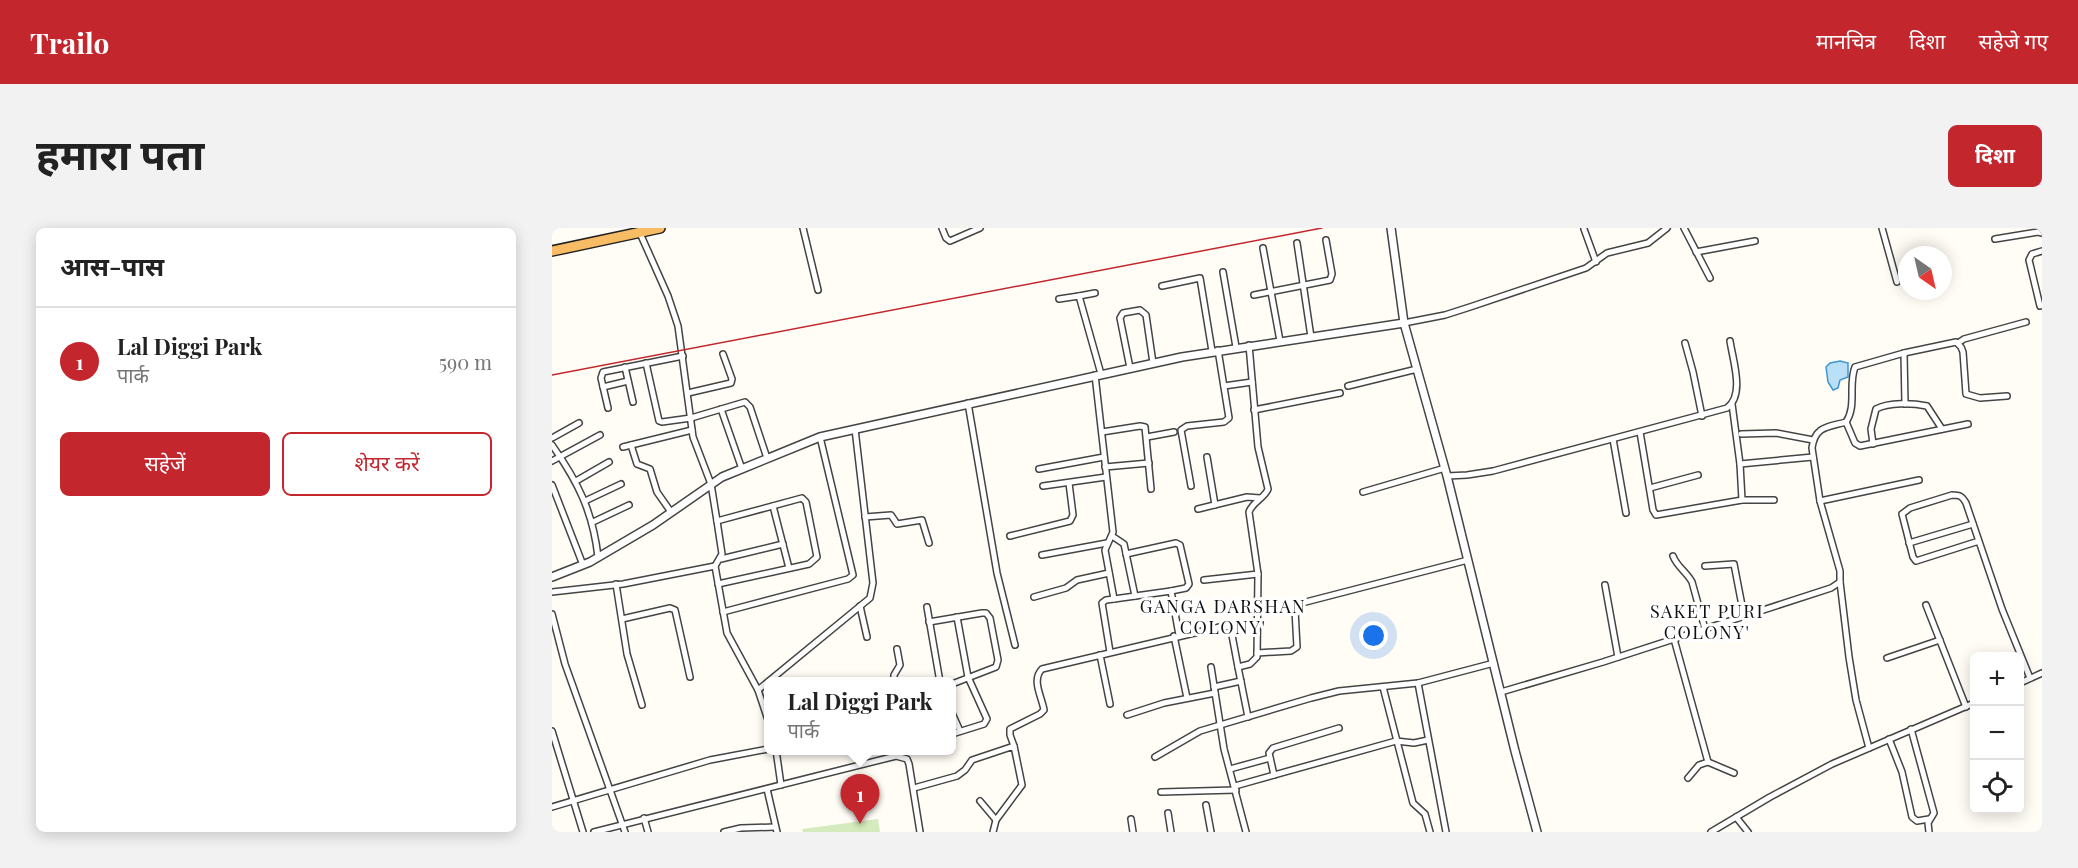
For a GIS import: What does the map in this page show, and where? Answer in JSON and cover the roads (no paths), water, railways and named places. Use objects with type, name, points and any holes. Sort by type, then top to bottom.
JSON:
[{"type":"highway","points":[[552,251],[639,230],[660,228]]},
{"type":"street","points":[[803,228],[818,290]]},
{"type":"street","points":[[942,228],[946,238],[950,241],[980,228]]},
{"type":"street","points":[[1391,228],[1404,322],[1446,472],[1537,832]]},
{"type":"street","points":[[552,577],[598,557],[722,477],[820,436],[1153,363],[1236,347],[1445,315],[1586,268],[1607,253],[1648,243],[1667,228]]},
{"type":"street","points":[[1684,228],[1710,278]]},
{"type":"street","points":[[1882,228],[1897,282]]},
{"type":"street","points":[[1584,229],[1596,262]]},
{"type":"street","points":[[639,230],[678,326],[693,430],[711,484],[717,521],[722,554],[716,566],[727,633],[758,690],[764,708]]},
{"type":"street","points":[[1995,239],[2042,233]]},
{"type":"street","points":[[1254,295],[1326,282],[1332,278],[1326,240]]},
{"type":"street","points":[[1696,252],[1755,241]]},
{"type":"street","points":[[1298,243],[1311,337]]},
{"type":"street","points":[[1263,249],[1280,341]]},
{"type":"street","points":[[2040,306],[2029,260],[2032,254],[2042,250]]},
{"type":"street","points":[[1223,272],[1236,347]]},
{"type":"street","points":[[1162,286],[1200,278],[1229,418],[1224,422],[1187,426],[1181,430],[1191,486]]},
{"type":"street","points":[[1059,299],[1095,293]]},
{"type":"street","points":[[1079,296],[1098,375],[1112,536],[1105,550],[1114,599]]},
{"type":"street","points":[[1130,368],[1120,318],[1123,313],[1140,310],[1144,312],[1153,363]]},
{"type":"street","points":[[1958,344],[1964,339],[2026,322]]},
{"type":"street","points":[[1363,492],[1446,472],[1493,471],[1727,408],[1732,404],[1737,393],[1730,341]]},
{"type":"street","points":[[1968,424],[1857,446],[1846,422],[1851,409],[1853,371],[1855,368],[1904,353],[1952,342],[1958,344],[1963,352],[1966,394],[1980,398],[2007,396]]},
{"type":"street","points":[[1685,343],[1702,416]]},
{"type":"street","points":[[1238,667],[1256,660],[1258,574],[1249,512],[1253,503],[1268,489],[1258,447],[1249,345]]},
{"type":"street","points":[[1904,353],[1905,404]]},
{"type":"street","points":[[688,393],[731,383],[732,379],[723,354]]},
{"type":"street","points":[[608,408],[601,375],[603,372],[683,356]]},
{"type":"street","points":[[646,363],[660,421],[691,418],[745,402],[748,404],[767,458]]},
{"type":"street","points":[[626,367],[633,402]]},
{"type":"street","points":[[1348,386],[1417,369]]},
{"type":"street","points":[[603,387],[628,381]]},
{"type":"street","points":[[1224,386],[1252,382]]},
{"type":"street","points":[[1254,410],[1340,393]]},
{"type":"street","points":[[968,403],[997,573],[1015,645]]},
{"type":"street","points":[[1732,404],[1742,500]]},
{"type":"street","points":[[1873,444],[1871,429],[1876,409],[1881,406],[1905,404],[1927,406],[1942,429]]},
{"type":"street","points":[[721,409],[741,469]]},
{"type":"street","points":[[1846,422],[1820,430],[1813,440],[1813,458],[1820,501],[1840,571],[1854,689],[1869,748]]},
{"type":"street","points":[[552,438],[579,423]]},
{"type":"street","points":[[1102,432],[1143,426],[1147,430],[1151,489]]},
{"type":"street","points":[[774,677],[870,598],[873,583],[855,429]]},
{"type":"street","points":[[623,447],[693,430]]},
{"type":"street","points":[[1147,437],[1174,432]]},
{"type":"street","points":[[1640,432],[1653,510],[1656,515],[1742,500],[1774,500]]},
{"type":"street","points":[[1741,434],[1776,433],[1813,440]]},
{"type":"street","points":[[552,461],[600,435]]},
{"type":"street","points":[[723,612],[848,579],[853,575],[820,436]]},
{"type":"street","points":[[1613,439],[1626,513]]},
{"type":"street","points":[[552,445],[576,481],[585,501],[593,522],[598,557]]},
{"type":"street","points":[[631,445],[637,464],[648,467],[652,471],[657,492],[671,512]]},
{"type":"street","points":[[1039,469],[1104,457]]},
{"type":"street","points":[[1207,457],[1215,505]]},
{"type":"street","points":[[1740,464],[1813,458]]},
{"type":"street","points":[[576,481],[609,462]]},
{"type":"street","points":[[1105,467],[1149,463]]},
{"type":"street","points":[[1650,488],[1698,474]]},
{"type":"street","points":[[1043,486],[1106,477]]},
{"type":"street","points":[[1820,501],[1919,480]]},
{"type":"street","points":[[1010,536],[1070,521],[1072,515],[1069,483]]},
{"type":"street","points":[[585,501],[621,484]]},
{"type":"street","points":[[552,485],[583,565]]},
{"type":"street","points":[[1979,541],[1916,561],[1902,514],[1910,508],[1959,495],[1966,503],[2009,628],[2030,678]]},
{"type":"street","points":[[1198,509],[1247,497],[1260,498]]},
{"type":"street","points":[[717,521],[802,498],[806,502],[817,557],[809,564],[718,584]]},
{"type":"street","points":[[593,522],[629,505]]},
{"type":"street","points":[[773,506],[789,568]]},
{"type":"street","points":[[865,517],[891,515],[899,524],[921,520],[929,543]]},
{"type":"street","points":[[1909,543],[1973,524]]},
{"type":"street","points":[[1112,536],[1122,542],[1135,596]]},
{"type":"street","points":[[1042,555],[1107,543]]},
{"type":"street","points":[[721,559],[783,544]]},
{"type":"street","points":[[1110,652],[1102,603],[1106,600],[1186,588],[1189,584],[1180,544],[1126,554]]},
{"type":"street","points":[[1673,556],[1692,582],[1705,629]]},
{"type":"street","points":[[1257,653],[1295,650],[1298,644],[1295,610],[1298,604],[1468,560]]},
{"type":"street","points":[[1705,566],[1734,564],[1744,616]]},
{"type":"street","points":[[552,592],[616,584],[716,566]]},
{"type":"street","points":[[1034,597],[1066,588],[1077,580],[1109,573]]},
{"type":"street","points":[[1204,580],[1258,574]]},
{"type":"street","points":[[1501,692],[1705,629],[1831,588],[1840,582]]},
{"type":"street","points":[[616,584],[627,654],[642,705]]},
{"type":"street","points":[[1605,585],[1618,657]]},
{"type":"street","points":[[1171,591],[1187,698]]},
{"type":"street","points":[[1926,605],[1966,707]]},
{"type":"street","points":[[860,606],[867,637]]},
{"type":"street","points":[[927,607],[939,677]]},
{"type":"street","points":[[622,619],[670,608],[675,610],[690,676]]},
{"type":"street","points":[[930,622],[986,613],[990,618],[997,664],[991,670],[956,682]]},
{"type":"street","points":[[552,614],[565,664],[625,832]]},
{"type":"street","points":[[956,732],[984,724],[987,720],[968,677],[957,617]]},
{"type":"street","points":[[993,832],[996,820],[1022,784],[1010,729],[1044,710],[1036,681],[1042,669],[1177,636],[1224,626],[1230,627],[1248,717]]},
{"type":"street","points":[[1674,639],[1708,762]]},
{"type":"street","points":[[1887,658],[1940,640]]},
{"type":"street","points":[[894,677],[900,666],[897,649]]},
{"type":"street","points":[[1100,655],[1110,704]]},
{"type":"street","points":[[1155,757],[1193,734],[1323,694],[1418,683],[1494,663]]},
{"type":"street","points":[[1211,667],[1220,725],[1246,832]]},
{"type":"street","points":[[2024,680],[2042,673]]},
{"type":"street","points":[[1127,715],[1241,681]]},
{"type":"street","points":[[1418,683],[1446,832]]},
{"type":"street","points":[[758,690],[764,685]]},
{"type":"street","points":[[1383,687],[1413,802],[1425,814],[1430,832]]},
{"type":"street","points":[[1711,832],[1795,783],[1911,729],[1970,705]]},
{"type":"street","points":[[956,723],[960,731]]},
{"type":"street","points":[[1274,775],[1269,753],[1273,748],[1339,728]]},
{"type":"street","points":[[1911,729],[1934,813],[1929,819],[1929,832]]},
{"type":"street","points":[[552,731],[583,832]]},
{"type":"street","points":[[1889,739],[1902,772],[1912,817],[1917,821],[1929,819]]},
{"type":"street","points":[[1161,792],[1236,788],[1396,741],[1414,743],[1428,740]]},
{"type":"street","points":[[914,788],[957,776],[972,760],[1014,746]]},
{"type":"street","points":[[552,807],[710,760],[764,750]]},
{"type":"street","points":[[777,755],[781,785]]},
{"type":"street","points":[[908,755],[920,832]]},
{"type":"street","points":[[594,832],[884,758],[896,756],[908,759]]},
{"type":"street","points":[[1230,769],[1270,758]]},
{"type":"street","points":[[1688,778],[1699,765],[1708,762],[1734,773]]},
{"type":"street","points":[[724,832],[741,828],[776,830],[767,789]]},
{"type":"street","points":[[980,801],[996,820]]},
{"type":"street","points":[[1206,805],[1211,832]]},
{"type":"street","points":[[1168,813],[1171,832]]},
{"type":"street","points":[[644,818],[648,832]]},
{"type":"street","points":[[1736,818],[1748,832]]},
{"type":"street","points":[[1131,819],[1133,832]]},
{"type":"water","points":[[1840,361],[1848,363],[1848,377],[1840,380],[1838,388],[1833,390],[1828,382],[1826,367],[1830,363]]},
{"type":"railway","points":[[552,375],[1322,228]]},
{"type":"place","name":"Lal Diggi Park","points":[[860,824]]},
{"type":"district","name":"GANGA DARSHAN COLONY'","points":[[1223,616]]},
{"type":"district","name":"SAKET PURI COLONY'","points":[[1707,622]]}]
